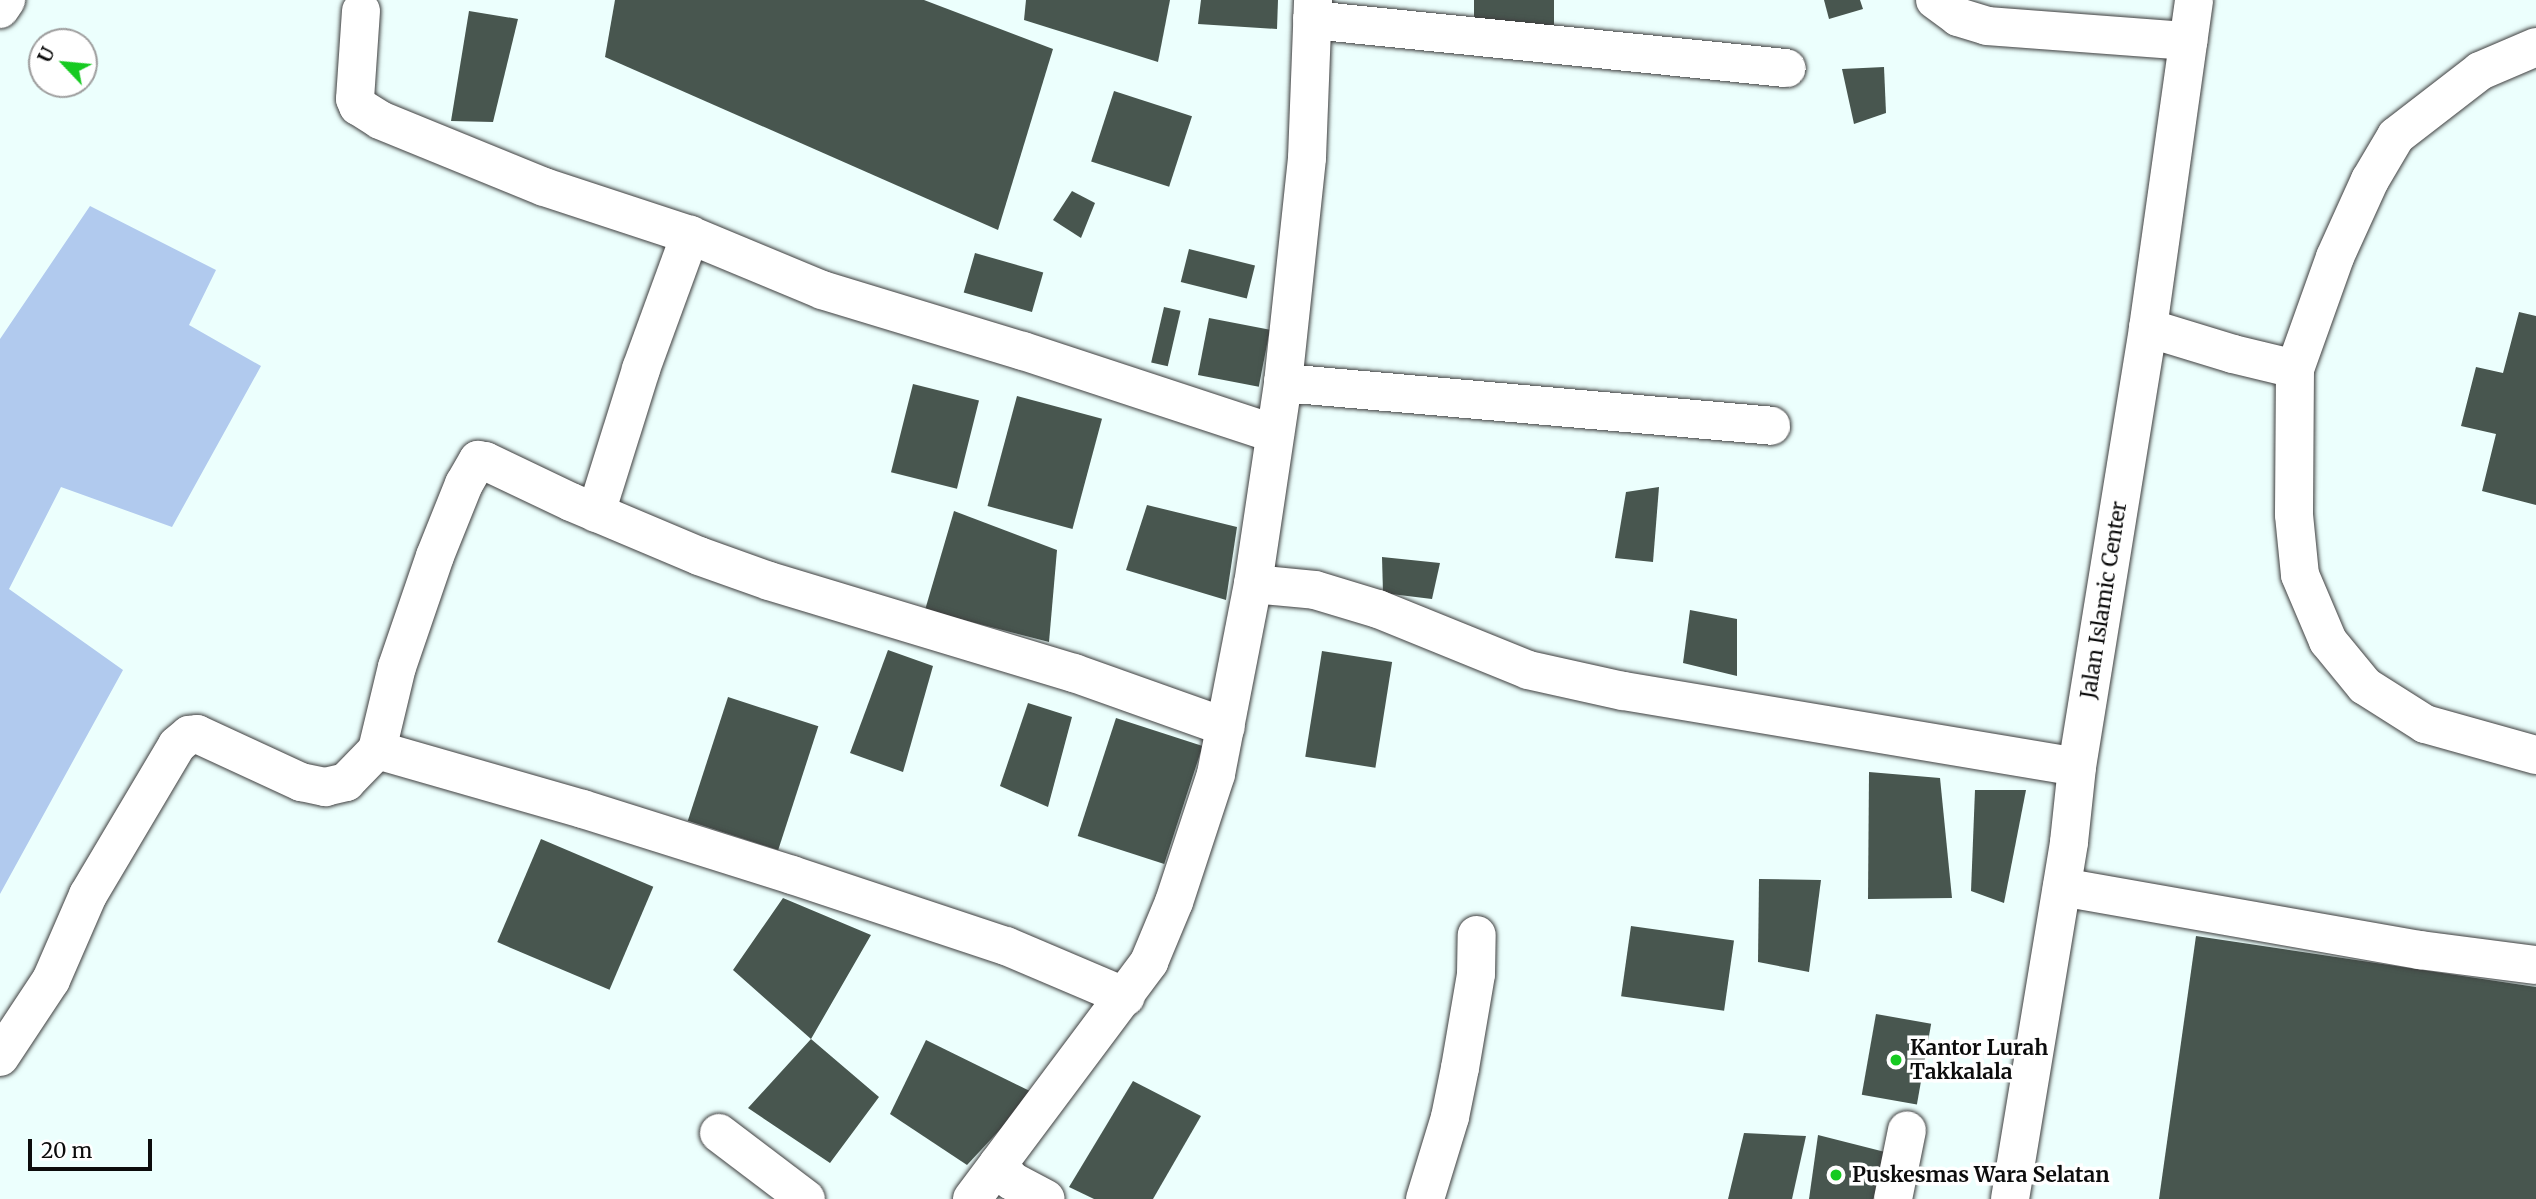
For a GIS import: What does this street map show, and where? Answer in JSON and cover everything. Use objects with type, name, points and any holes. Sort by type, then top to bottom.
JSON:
[{"type":"street","points":[[0,9],[6,0]]},
{"type":"street","points":[[1935,0],[1958,17],[1987,26],[2188,41]]},
{"type":"street","name":"Jalan Islamic Center","points":[[2010,1199],[2062,887],[2077,766],[2148,328],[2194,0]]},
{"type":"street","points":[[972,1199],[1126,997],[1149,962],[1174,902],[1216,774],[1253,584],[1283,383],[1307,158],[1312,10],[1787,68]]},
{"type":"street","points":[[361,11],[355,99],[366,113],[544,187],[690,235],[822,290],[1023,351],[1275,434]]},
{"type":"street","points":[[2536,47],[2480,71],[2396,136],[2370,180],[2335,257],[2295,369],[2294,515],[2300,575],[2328,641],[2365,686],[2425,724],[2536,755]]},
{"type":"street","points":[[596,513],[640,369],[690,235]]},
{"type":"street","points":[[2148,328],[2233,354],[2295,369]]},
{"type":"street","points":[[1283,383],[1771,426]]},
{"type":"street","points":[[0,1057],[51,980],[88,895],[177,745],[184,739],[197,734],[268,768],[325,787],[346,782],[377,750],[397,667],[435,556],[475,461],[485,461],[596,513],[699,556],[769,581],[1074,673],[1226,727]]},
{"type":"street","points":[[1253,584],[1315,590],[1378,608],[1528,670],[1609,688],[2077,766]]},
{"type":"street","points":[[377,750],[583,809],[792,874],[1006,946],[1126,997]]},
{"type":"street","points":[[2062,887],[2420,950],[2536,965]]},
{"type":"street","points":[[1426,1199],[1450,1117],[1460,1068],[1476,974],[1477,935]]},
{"type":"street","points":[[1893,1199],[1907,1130]]},
{"type":"street","points":[[719,1133],[806,1199]]},
{"type":"street","points":[[998,1164],[1012,1181],[1045,1199]]},
{"type":"shaded area","points":[[90,206],[216,270],[189,325],[261,366],[172,527],[61,487],[9,589],[123,670],[0,894],[0,339]]},
{"type":"building","points":[[615,0],[924,0],[1053,49],[998,230],[605,57]]},
{"type":"building","points":[[1026,0],[1170,0],[1158,62],[1024,20]]},
{"type":"building","points":[[1201,0],[1278,0],[1277,29],[1198,24]]},
{"type":"building","points":[[1474,0],[1554,0],[1554,28],[1474,19]]},
{"type":"building","points":[[1824,0],[1860,0],[1863,9],[1829,19]]},
{"type":"building","points":[[469,11],[518,19],[493,122],[451,121]]},
{"type":"building","points":[[1884,67],[1886,113],[1854,124],[1842,69]]},
{"type":"building","points":[[1114,91],[1192,116],[1169,187],[1091,161]]},
{"type":"building","points":[[1072,191],[1095,203],[1081,238],[1053,220]]},
{"type":"building","points":[[1189,249],[1255,265],[1247,298],[1181,282]]},
{"type":"building","points":[[975,253],[1043,273],[1032,312],[964,292]]},
{"type":"building","points":[[1164,307],[1181,311],[1168,366],[1151,363]]},
{"type":"building","points":[[2519,312],[2536,316],[2536,505],[2482,491],[2496,434],[2461,426],[2476,367],[2503,373]]},
{"type":"building","points":[[1209,318],[1270,330],[1259,387],[1198,375]]},
{"type":"building","points":[[913,384],[979,400],[957,489],[891,472]]},
{"type":"building","points":[[1017,396],[1102,419],[1072,529],[987,506]]},
{"type":"building","points":[[1659,487],[1653,562],[1615,558],[1626,492]]},
{"type":"building","points":[[1147,505],[1237,527],[1226,600],[1126,570]]},
{"type":"building","points":[[954,511],[1057,550],[1049,642],[925,610]]},
{"type":"building","points":[[1382,557],[1440,563],[1432,599],[1383,593]]},
{"type":"building","points":[[1690,610],[1737,619],[1737,676],[1683,663]]},
{"type":"building","points":[[888,650],[933,666],[903,772],[850,753]]},
{"type":"building","points":[[1322,651],[1392,662],[1375,768],[1305,757]]},
{"type":"building","points":[[728,697],[818,726],[778,850],[688,821]]},
{"type":"building","points":[[1028,703],[1072,717],[1048,807],[1000,786]]},
{"type":"building","points":[[1116,718],[1203,746],[1164,864],[1078,836]]},
{"type":"building","points":[[1869,772],[1940,778],[1952,898],[1868,899]]},
{"type":"building","points":[[1975,790],[2026,790],[2004,903],[1971,891]]},
{"type":"building","points":[[541,839],[653,887],[610,990],[497,942]]},
{"type":"building","points":[[1759,879],[1821,880],[1809,972],[1758,962]]},
{"type":"building","points":[[783,898],[871,935],[811,1039],[733,970]]},
{"type":"building","points":[[1631,926],[1734,940],[1724,1011],[1621,996]]},
{"type":"building","points":[[2196,936],[2536,987],[2536,1199],[2159,1199]]},
{"type":"building","name":"Kantor Lurah Takkalala","points":[[1876,1014],[1931,1024],[1917,1104],[1862,1095]]},
{"type":"building","points":[[811,1039],[879,1097],[830,1163],[748,1108]]},
{"type":"building","points":[[926,1040],[1034,1093],[967,1165],[890,1114]]},
{"type":"building","points":[[1133,1081],[1201,1116],[1153,1199],[1094,1199],[1069,1187]]},
{"type":"building","points":[[1744,1133],[1806,1136],[1792,1199],[1728,1199]]},
{"type":"building","points":[[1818,1135],[1885,1152],[1878,1199],[1809,1199]]},
{"type":"place","name":"Kantor Lurah Takkalala","points":[[1896,1060]]},
{"type":"place","name":"Puskesmas Wara Selatan","points":[[1836,1175]]}]
